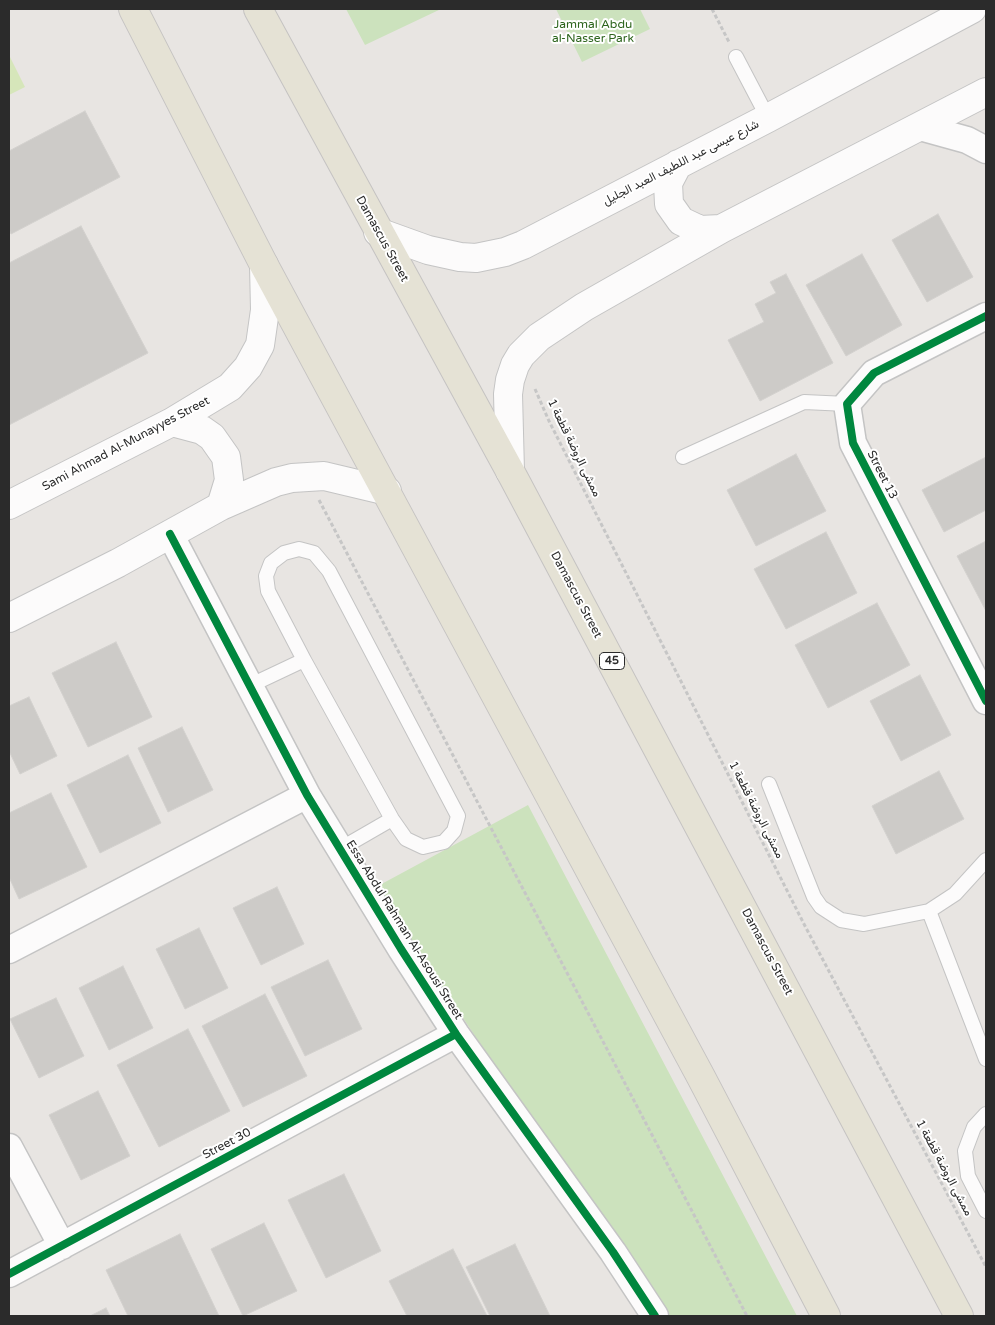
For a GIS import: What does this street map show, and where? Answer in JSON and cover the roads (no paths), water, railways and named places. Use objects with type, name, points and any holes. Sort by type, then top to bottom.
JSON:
[{"type":"main road","points":[[133,9],[264,265],[387,491],[826,1316]]},
{"type":"main road","name":"Damascus Street","points":[[258,9],[510,471],[959,1316]]},
{"type":"main road","name":"شارع عيسى عبد اللطيف العبد الجليل","points":[[378,232],[445,254],[476,258],[491,256],[523,245],[768,118],[972,9]]},
{"type":"main road","points":[[510,471],[508,394],[515,365],[521,355],[539,337],[584,307],[721,229],[986,92]]},
{"type":"main road","points":[[678,164],[668,183],[669,204],[681,221],[700,230],[721,229]]},
{"type":"main road","name":"Sami Ahmad Al-Munayyes Street","points":[[9,505],[172,422],[230,387],[254,356],[260,345],[264,329],[264,265]]},
{"type":"main road","points":[[172,422],[202,430],[212,437],[223,451],[229,470],[220,506]]},
{"type":"main road","points":[[9,618],[118,563],[220,506],[268,485],[306,477],[324,476],[387,491]]},
{"type":"street","points":[[920,127],[967,140],[986,150]]},
{"type":"street","points":[[847,404],[874,372],[986,316]]},
{"type":"street","name":"Street 13","points":[[847,404],[853,443],[986,701]]},
{"type":"street","name":"Essa Abdul Rahman Al-Asousi Street","points":[[170,534],[307,795],[340,849],[456,1034],[624,1267],[656,1316]]},
{"type":"street","points":[[9,950],[307,795]]},
{"type":"street","name":"Street 30","points":[[9,1274],[456,1034]]},
{"type":"street","points":[[9,1147],[62,1246]]},
{"type":"lane","points":[[736,57],[768,118]]},
{"type":"lane","points":[[683,457],[804,402],[847,404]]},
{"type":"lane","points":[[299,549],[314,553],[329,571],[458,816],[454,832],[444,842],[423,847],[406,839],[392,819],[304,660],[268,591],[266,576],[271,563],[284,553],[299,549]]},
{"type":"lane","points":[[249,686],[304,660]]},
{"type":"lane","points":[[769,784],[814,897],[830,914],[852,923],[864,924],[929,911],[955,894],[986,860]]},
{"type":"lane","points":[[340,849],[392,819]]},
{"type":"lane","points":[[929,911],[986,1059]]},
{"type":"lane","points":[[986,1114],[974,1127],[965,1151],[968,1176],[986,1211]]},
{"type":"park label","name":"Jammal Abdu al-Nasser Park","points":[[593,32]]}]
